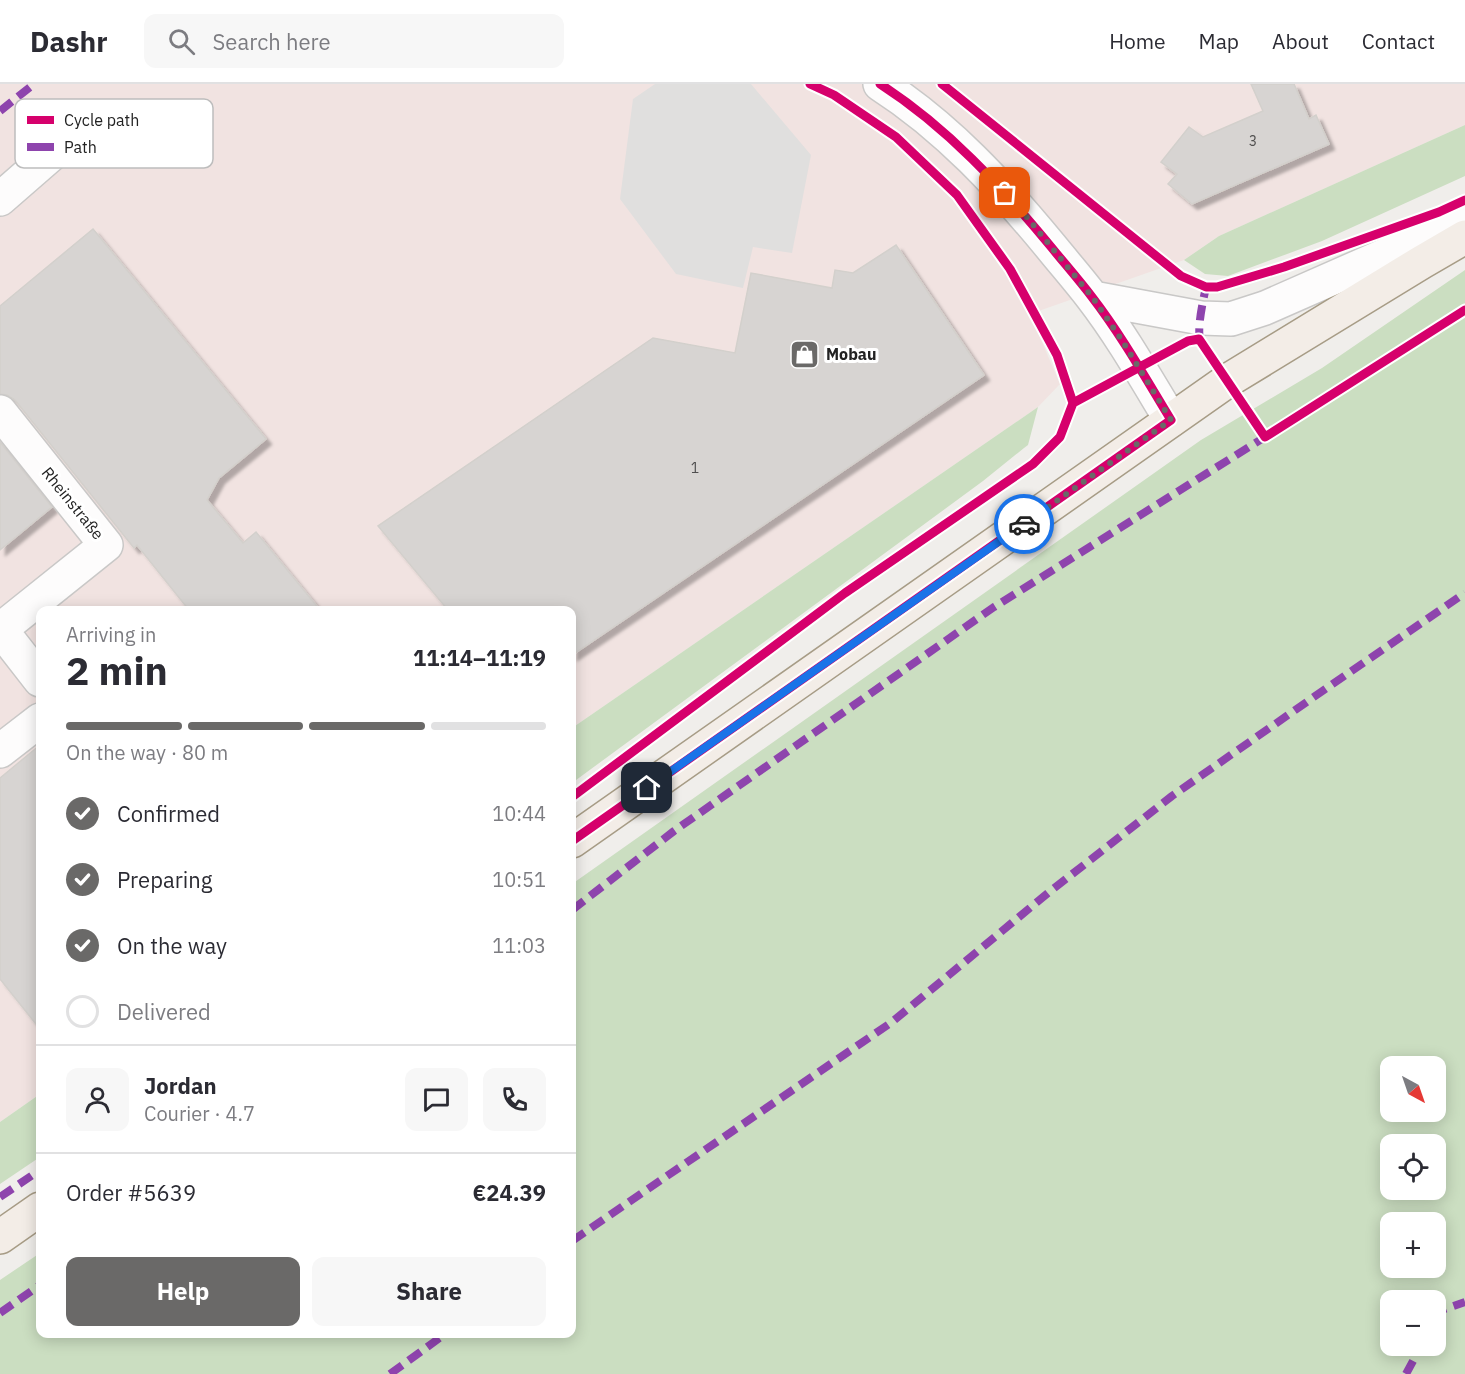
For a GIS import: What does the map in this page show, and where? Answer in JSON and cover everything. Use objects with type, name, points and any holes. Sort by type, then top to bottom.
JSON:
[{"type":"main road","points":[[576,838],[1233,377],[1465,237]]},
{"type":"main road","points":[[0,1237],[36,1212]]},
{"type":"street","points":[[880,84],[905,100],[974,160],[1021,210],[1093,298],[1171,420]]},
{"type":"street","points":[[0,199],[36,168]]},
{"type":"street","points":[[1093,298],[1201,318],[1231,319],[1276,303],[1465,220]]},
{"type":"street","name":"Rheinstraße","points":[[0,412],[106,545],[0,630],[36,675]]},
{"type":"street","points":[[0,751],[36,723]]},
{"type":"shaded area","points":[[0,84],[1465,84],[1465,125],[1219,236],[1184,260],[1030,314],[1060,384],[1038,407],[576,725],[576,606],[36,606],[36,1097],[0,1122]]},
{"type":"shaded area","points":[[655,84],[751,84],[811,155],[792,253],[753,247],[743,288],[676,274],[620,199],[633,99]]},
{"type":"green space","points":[[1465,125],[1465,176],[1322,241],[1228,276],[1205,274],[1184,260],[1219,236]]},
{"type":"green space","points":[[1465,270],[1465,1374],[0,1374],[0,1280],[36,1256],[36,1338],[576,1338],[576,881],[1201,440],[1322,368]]},
{"type":"green space","points":[[1038,407],[1028,445],[983,481],[576,780],[576,725]]},
{"type":"green space","points":[[36,1097],[36,1160],[0,1184],[0,1122]]},
{"type":"building","points":[[1251,84],[1294,84],[1309,119],[1316,115],[1329,144],[1192,204],[1168,184],[1177,174],[1161,162],[1189,127],[1203,137],[1263,111]]},
{"type":"building","points":[[93,229],[266,439],[219,478],[207,500],[243,543],[256,532],[317,606],[186,606],[137,545],[134,548],[15,400],[0,394],[0,306]]},
{"type":"building","points":[[896,245],[984,375],[576,652],[576,606],[445,606],[378,526],[653,338],[735,353],[751,273],[832,288],[835,270],[853,273]]},
{"type":"building","points":[[0,442],[52,507],[0,550]]},
{"type":"building","points":[[36,748],[36,1024],[0,979],[0,778]]},
{"type":"marked path","points":[[15,99],[34,84]]},
{"type":"marked path","points":[[0,111],[15,99]]},
{"type":"marked path","points":[[1201,343],[1200,324],[1206,287]]},
{"type":"marked path","points":[[576,907],[674,831],[994,607],[1268,435]]},
{"type":"marked path","points":[[576,1238],[892,1022],[1048,893],[1172,796],[1465,593]]},
{"type":"marked path","points":[[0,1197],[36,1173]]},
{"type":"marked path","points":[[0,1313],[36,1288]]},
{"type":"marked path","points":[[1446,1309],[1465,1302]]},
{"type":"marked path","points":[[390,1374],[440,1338]]},
{"type":"marked path","points":[[1406,1374],[1416,1356]]},
{"type":"cycle path","points":[[576,794],[845,593],[1033,464],[1060,437],[1073,403],[1057,355],[1010,269],[957,195],[896,137],[834,95],[810,84]]},
{"type":"cycle path","points":[[576,838],[1171,420],[1103,312],[1033,225],[993,180],[950,138],[905,101],[880,84]]},
{"type":"cycle path","points":[[942,84],[1181,276],[1206,287],[1217,287],[1284,267],[1439,212],[1465,200]]},
{"type":"cycle path","points":[[1073,403],[1188,341],[1199,339],[1265,437],[1465,310]]},
{"type":"way so far","points":[[1005,193],[1093,298],[1171,420],[1024,524]]},
{"type":"place","name":"Mobau","points":[[805,354]]},
{"type":"route","points":[[647,788],[1024,524]]}]
